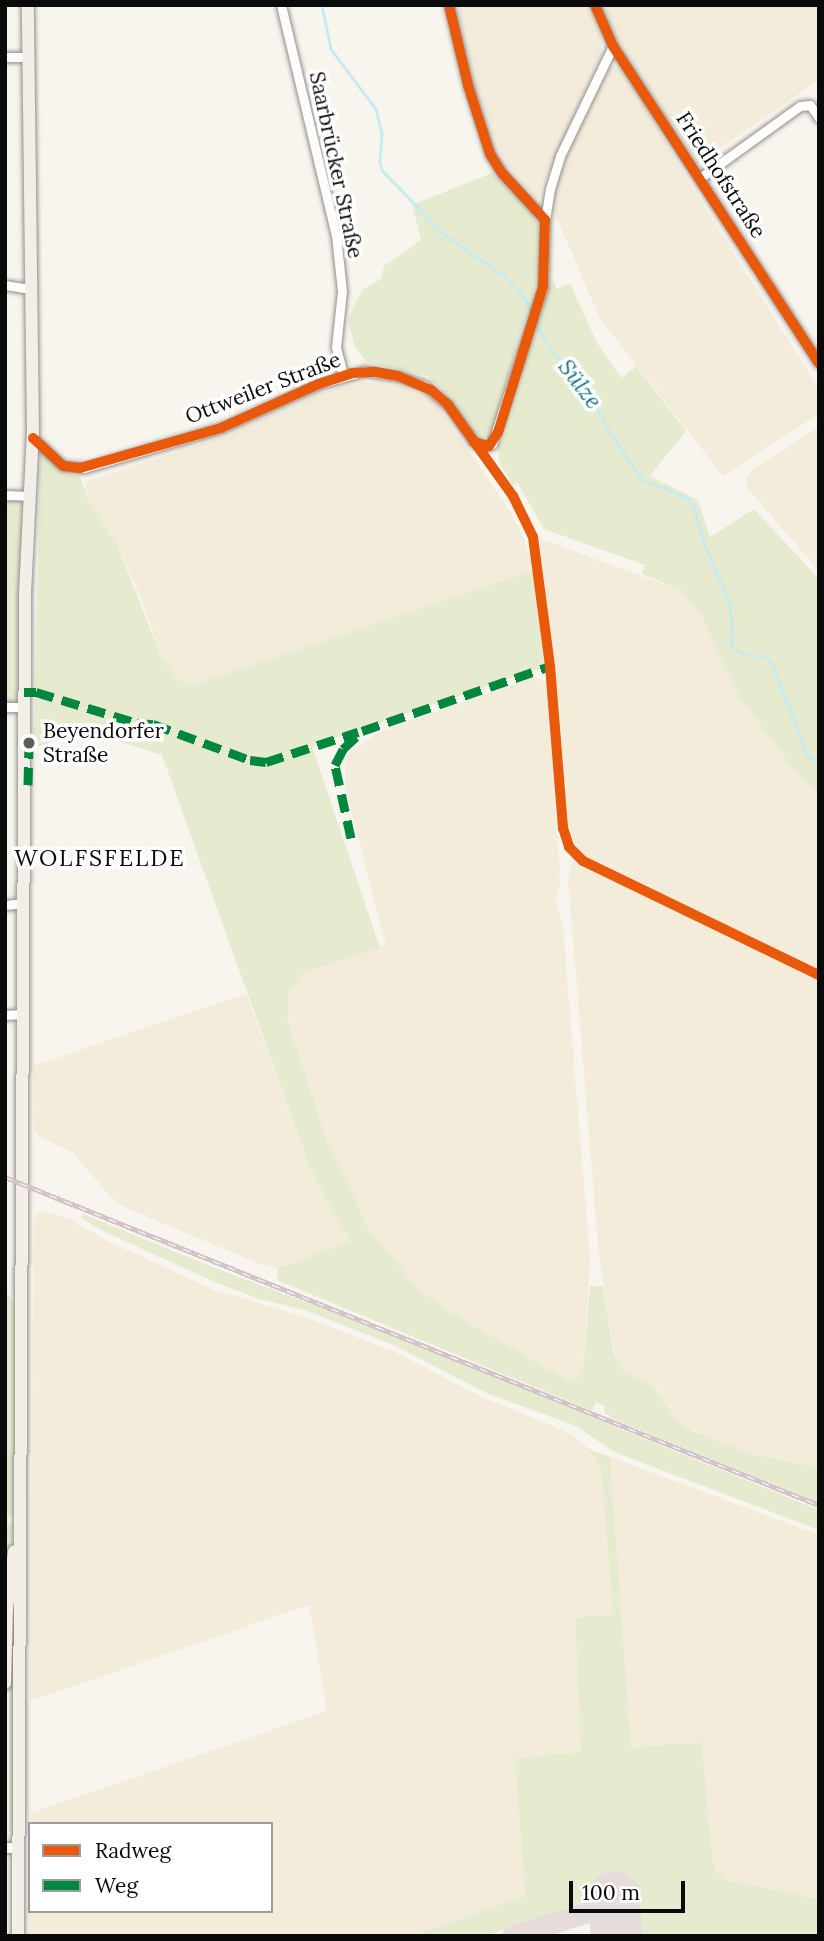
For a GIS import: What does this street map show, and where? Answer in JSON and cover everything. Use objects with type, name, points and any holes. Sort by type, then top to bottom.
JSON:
[{"type":"main road","points":[[18,1936],[12,1848],[23,1183],[24,707],[33,438],[28,5]]},
{"type":"main road","points":[[5,1683],[8,1601],[19,1527]]},
{"type":"street","name":"Saarbrücker Straße","points":[[281,5],[334,219],[342,286],[336,347],[343,375]]},
{"type":"street","points":[[449,5],[468,85],[490,154],[499,170],[545,220]]},
{"type":"street","name":"Friedhofstraße","points":[[596,5],[613,46],[819,363]]},
{"type":"street","points":[[545,220],[550,189],[561,156],[613,46]]},
{"type":"street","points":[[5,57],[28,57]]},
{"type":"street","points":[[700,178],[799,107],[810,105],[819,118]]},
{"type":"street","name":"Ottweiler Straße","points":[[33,438],[41,442],[63,466],[84,468],[244,419],[343,375],[375,372],[418,382],[442,399],[475,443],[485,447],[492,444],[545,277],[545,220]]},
{"type":"street","points":[[5,285],[30,289]]},
{"type":"street","points":[[5,495],[30,496]]},
{"type":"street","points":[[5,707],[24,707]]},
{"type":"street","points":[[24,732],[29,750],[29,769],[24,785]]},
{"type":"street","points":[[24,748],[18,768],[18,786],[24,807]]},
{"type":"street","points":[[5,905],[24,903]]},
{"type":"street","points":[[5,1015],[23,1014]]},
{"type":"shaded area","points":[[457,5],[588,5],[601,35],[601,55],[537,199],[511,170],[498,149],[475,83]]},
{"type":"shaded area","points":[[603,5],[819,5],[819,80],[697,164],[619,41]]},
{"type":"shaded area","points":[[613,67],[619,68],[640,97],[690,184],[819,389],[819,414],[723,476],[600,319],[554,211],[556,189],[571,144],[607,71]]},
{"type":"shaded area","points":[[362,382],[405,386],[424,395],[438,407],[503,500],[521,531],[535,570],[190,686],[177,678],[162,659],[141,598],[118,547],[88,499],[85,482],[225,436],[318,394]]},
{"type":"shaded area","points":[[819,427],[819,571],[748,489],[746,478],[753,469]]},
{"type":"shaded area","points":[[539,538],[682,591],[701,615],[739,697],[796,772],[819,793],[819,970],[587,859],[575,849],[566,825]]},
{"type":"shaded area","points":[[535,677],[547,682],[559,856],[560,882],[556,901],[563,927],[590,1259],[583,1369],[577,1378],[569,1381],[447,1310],[427,1295],[409,1278],[369,1229],[327,1141],[287,1017],[289,992],[303,973],[386,945],[345,787],[345,763],[351,751],[380,732]]},
{"type":"shaded area","points":[[573,858],[819,981],[819,1468],[752,1454],[694,1431],[678,1421],[655,1389],[623,1371],[616,1362],[599,1257],[568,879]]},
{"type":"shaded area","points":[[246,994],[309,1165],[329,1205],[352,1241],[278,1268],[255,1262],[117,1204],[73,1153],[40,1137],[34,1129],[33,1066]]},
{"type":"shaded area","points":[[44,1211],[70,1219],[107,1241],[214,1290],[304,1317],[393,1351],[482,1397],[571,1434],[589,1449],[601,1469],[613,1615],[575,1618],[581,1752],[515,1758],[525,1896],[410,1936],[29,1936],[30,1913],[273,1913],[273,1822],[31,1822],[31,1813],[327,1711],[309,1605],[30,1701],[36,1214]]},
{"type":"shaded area","points":[[610,1457],[819,1535],[819,1899],[725,1880],[716,1872],[712,1858],[702,1742],[631,1748]]},
{"type":"green space","points":[[492,173],[524,201],[539,226],[539,287],[521,329],[490,439],[480,439],[427,376],[366,362],[354,344],[348,319],[362,290],[381,279],[384,266],[421,240],[412,205]]},
{"type":"green space","points":[[552,279],[557,289],[570,283],[597,343],[622,378],[636,366],[686,431],[650,476],[698,500],[710,537],[754,509],[819,579],[819,793],[796,772],[739,697],[701,615],[682,591],[642,574],[645,565],[544,529],[517,482],[513,486],[499,461],[498,447]]},
{"type":"green space","points":[[44,452],[62,474],[80,476],[88,499],[118,547],[162,659],[177,678],[190,686],[535,570],[544,663],[541,668],[312,746],[380,948],[303,973],[289,992],[287,1018],[327,1141],[369,1229],[409,1278],[427,1295],[447,1310],[569,1381],[577,1378],[583,1369],[590,1286],[603,1286],[614,1355],[623,1371],[652,1386],[678,1421],[693,1431],[752,1454],[819,1468],[819,1503],[610,1418],[610,1415],[605,1414],[604,1406],[596,1402],[592,1411],[277,1280],[278,1268],[351,1241],[309,1165],[162,755],[86,731],[34,748],[40,454]]},
{"type":"green space","points":[[5,499],[19,501],[24,505],[20,702],[5,702]]},
{"type":"green space","points":[[83,1214],[215,1268],[362,1323],[819,1510],[819,1530],[614,1452],[576,1426],[489,1394],[391,1344],[305,1310],[259,1299],[217,1283],[103,1231],[81,1218]]},
{"type":"green space","points":[[5,1289],[15,1307],[16,1481],[14,1514],[7,1517],[6,1523],[14,1525],[5,1597]]},
{"type":"green space","points":[[589,1449],[610,1457],[631,1748],[702,1742],[712,1858],[716,1872],[725,1880],[819,1899],[819,1936],[635,1936],[631,1896],[597,1898],[485,1936],[410,1936],[525,1896],[515,1758],[581,1752],[575,1618],[613,1614],[601,1469]]},
{"type":"green space","points":[[16,1559],[14,1830],[9,1830],[10,1638]]},
{"type":"waterway","name":"Sülze","points":[[322,5],[331,49],[376,109],[382,133],[382,170],[445,235],[502,274],[524,297],[532,313]]},
{"type":"waterway","name":"Sülze","points":[[536,322],[546,342],[589,393],[607,427],[638,474],[645,481],[690,499],[705,545],[730,603],[733,648],[747,656],[763,656],[772,663],[808,756],[819,764]]},
{"type":"taxiway","points":[[512,1936],[594,1910],[609,1915],[617,1928]]},
{"type":"runway","points":[[614,1897],[617,1936]]},
{"type":"railway","points":[[5,1177],[819,1505]]},
{"type":"marked path","points":[[351,838],[335,765],[343,749],[362,731],[550,666],[551,670]]},
{"type":"marked path","points":[[24,692],[36,692],[137,723],[153,724],[250,760],[266,762],[358,732]]},
{"type":"marked path","points":[[28,785],[29,743]]},
{"type":"cycle path","points":[[449,5],[468,85],[490,154],[502,173],[545,220],[543,287],[498,432],[489,446],[474,442]]},
{"type":"cycle path","points":[[595,5],[613,46],[819,363]]},
{"type":"cycle path","points":[[33,438],[63,466],[80,468],[221,428],[319,384],[353,373],[375,372],[398,376],[431,390],[448,405],[513,496],[533,537],[550,666],[563,828],[569,847],[583,861],[819,975]]},
{"type":"place","name":"Beyendorfer Straße","points":[[29,743]]},
{"type":"district","name":"WOLFSFELDE","points":[[100,858]]}]
